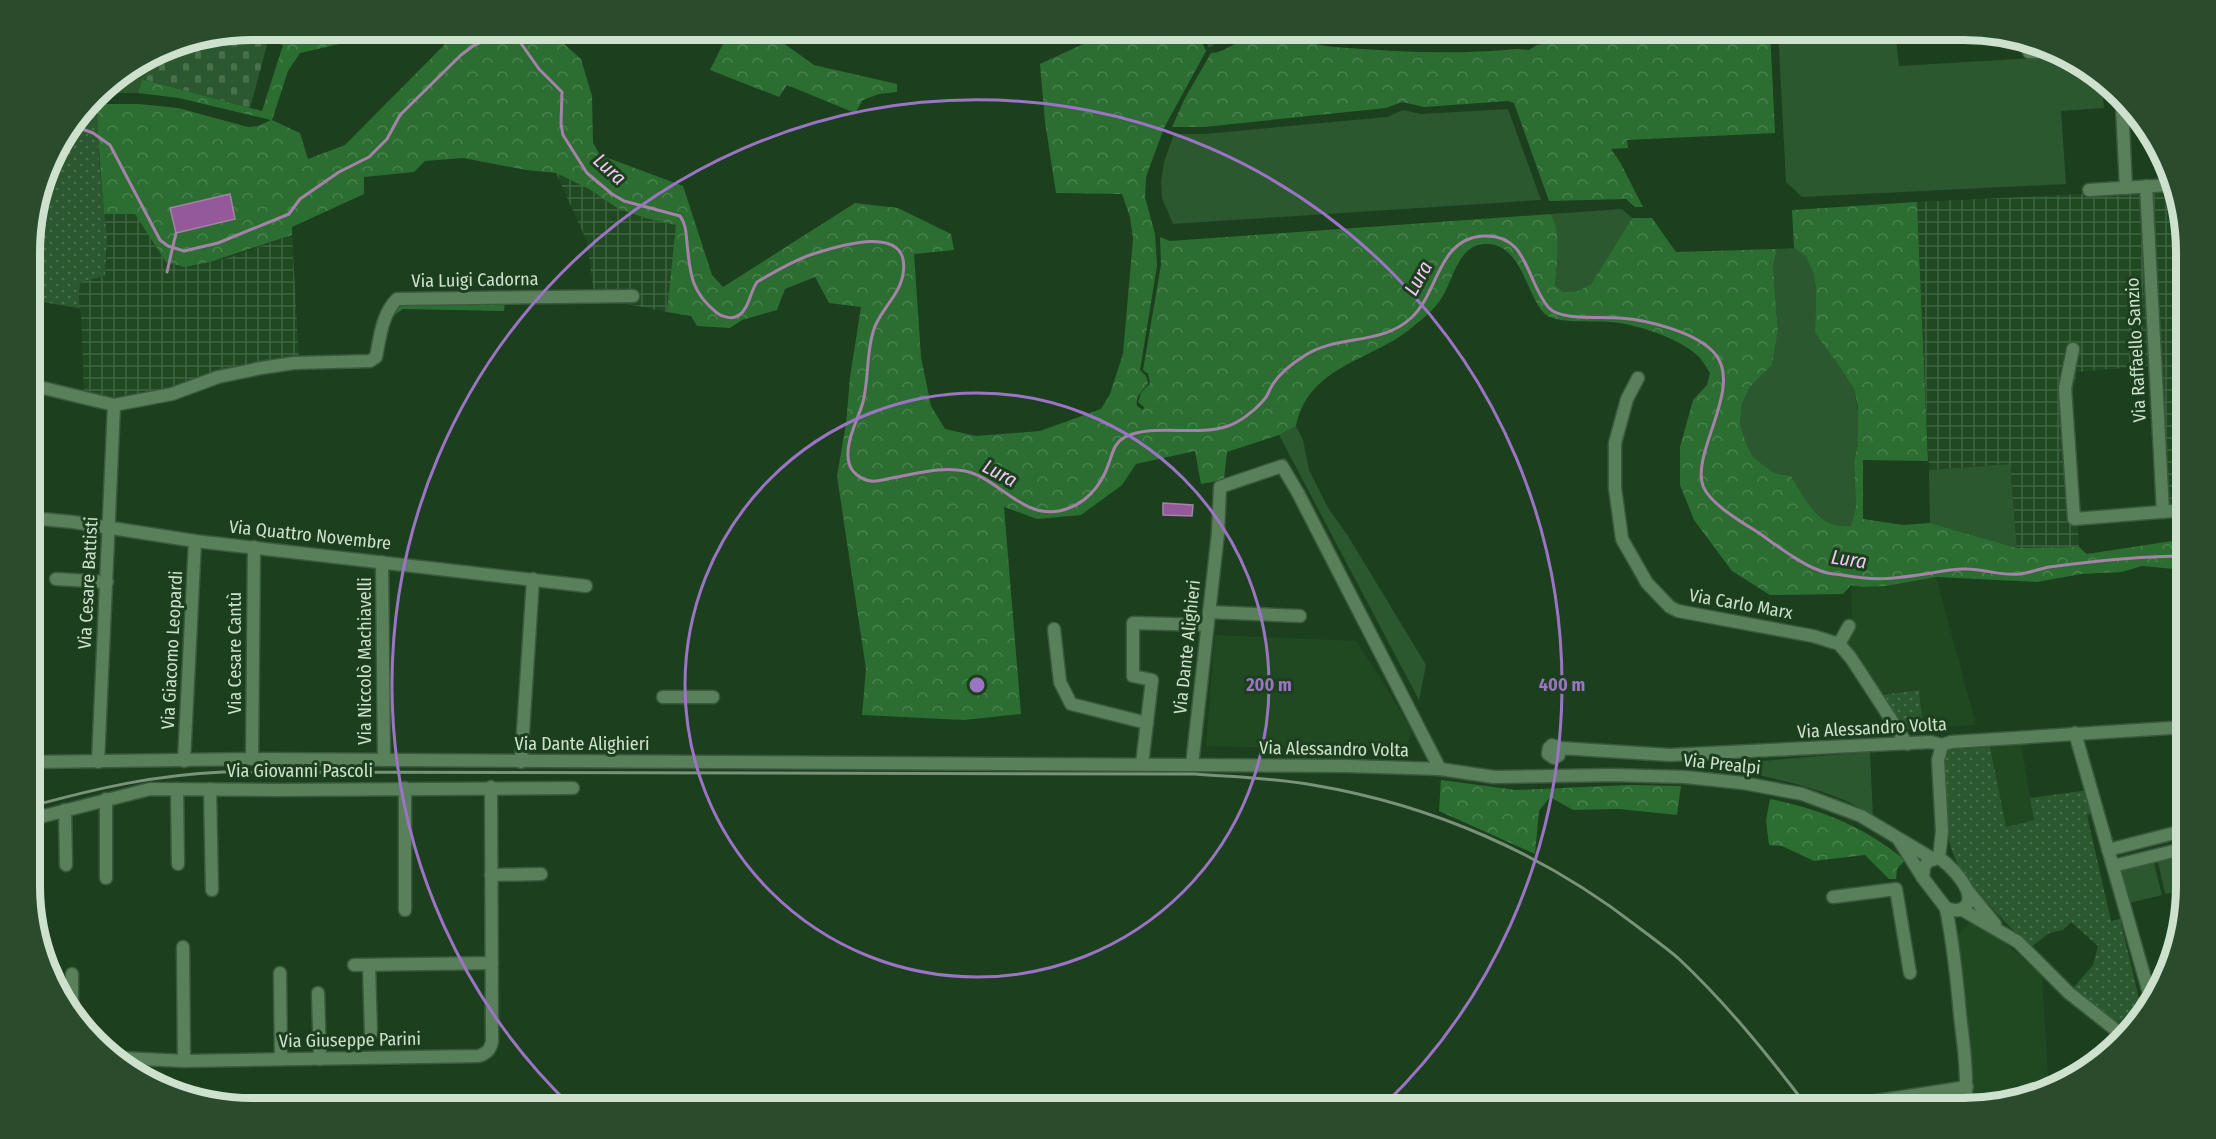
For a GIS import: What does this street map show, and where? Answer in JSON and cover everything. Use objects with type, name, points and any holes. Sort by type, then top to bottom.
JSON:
[{"type":"street","points":[[2122,112],[2126,188]]},
{"type":"street","points":[[2089,190],[2164,185]]},
{"type":"street","name":"Via Raffaello Sanzio","points":[[2146,186],[2163,512]]},
{"type":"street","name":"Via Luigi Cadorna","points":[[114,405],[172,394],[218,377],[261,368],[294,363],[370,361],[376,357],[384,317],[390,305],[397,299],[633,296]]},
{"type":"street","points":[[2073,349],[2065,388],[2074,519],[2176,511]]},
{"type":"street","name":"Via Carlo Marx","points":[[1638,378],[1627,399],[1615,443],[1615,488],[1622,539],[1647,583],[1670,607],[1678,611],[1813,636],[1839,644]]},
{"type":"street","points":[[41,388],[114,405]]},
{"type":"street","name":"Via Cesare Battisti","points":[[98,762],[114,405]]},
{"type":"street","name":"Via Dante Alighieri","points":[[1192,765],[1218,533],[1220,487],[1282,466],[1298,492],[1440,769]]},
{"type":"street","name":"Via Quattro Novembre","points":[[41,519],[195,541],[586,586]]},
{"type":"street","name":"Via Giacomo Leopardi","points":[[184,761],[195,541]]},
{"type":"street","name":"Via Cesare Cantù","points":[[252,759],[254,547]]},
{"type":"street","name":"Via Niccolò Machiavelli","points":[[382,562],[384,760]]},
{"type":"street","points":[[56,579],[106,582]]},
{"type":"street","points":[[521,762],[533,579]]},
{"type":"street","points":[[1137,764],[1147,723],[1152,680],[1133,676],[1132,623],[1300,616]]},
{"type":"street","points":[[1849,626],[1839,644],[1851,658],[1907,744]]},
{"type":"street","points":[[1054,629],[1060,682],[1071,704],[1147,723]]},
{"type":"street","points":[[663,697],[713,697]]},
{"type":"street","name":"Via Alessandro Volta","points":[[1560,748],[1670,755],[1931,742],[1942,745],[1951,742],[2176,728]]},
{"type":"street","points":[[2075,733],[2148,991]]},
{"type":"street","points":[[1942,745],[1938,760],[1942,831],[1952,868],[2001,932]]},
{"type":"street","name":"Via Dante Alighieri","points":[[40,762],[252,759],[1137,764]]},
{"type":"street","name":"Via Alessandro Volta","points":[[1137,764],[1440,769],[1494,777],[1533,778]]},
{"type":"street","name":"Via Prealpi","points":[[1533,778],[1613,775],[1685,777],[1743,783],[1802,794],[1861,816],[1952,868]]},
{"type":"street","name":"Via Giuseppe Parini","points":[[128,1058],[320,1059],[479,1056],[485,1054],[490,1050],[492,1042],[491,787]]},
{"type":"street","points":[[405,788],[405,910]]},
{"type":"street","name":"Via Giovanni Pascoli","points":[[40,817],[150,789],[573,788]]},
{"type":"street","points":[[177,789],[178,864]]},
{"type":"street","points":[[210,789],[212,890]]},
{"type":"street","points":[[106,799],[106,878]]},
{"type":"street","points":[[65,810],[66,865]]},
{"type":"street","points":[[1923,878],[1924,867],[1928,861],[1936,859],[1942,831]]},
{"type":"street","points":[[2108,850],[2176,833]]},
{"type":"street","name":"Via Prealpi","points":[[1897,836],[1923,878],[1955,909]]},
{"type":"street","points":[[2113,866],[2176,850]]},
{"type":"street","points":[[491,875],[541,874]]},
{"type":"street","points":[[1833,897],[1896,889],[1910,973]]},
{"type":"street","points":[[1955,909],[1967,903],[1968,891]]},
{"type":"street","points":[[1955,909],[2018,942],[2069,993],[2118,1032]]},
{"type":"street","points":[[1955,909],[1952,939],[1967,1087],[1966,1098]]},
{"type":"street","points":[[183,947],[184,1060]]},
{"type":"street","points":[[354,965],[492,963]]},
{"type":"street","points":[[369,965],[371,1034]]},
{"type":"street","points":[[280,973],[281,1059]]},
{"type":"street","points":[[72,974],[72,998]]},
{"type":"street","points":[[318,993],[320,1059]]},
{"type":"street","points":[[1896,1098],[1967,1087]]},
{"type":"shaded area","points":[[556,173],[589,189],[617,208],[645,218],[677,225],[667,312],[612,301],[595,301],[587,242]]},
{"type":"shaded area","points":[[2166,190],[2174,224],[2176,252],[2176,514],[2159,515],[2148,366],[2077,372],[2072,395],[2079,547],[2017,548],[2010,464],[1929,470],[1917,202]]},
{"type":"shaded area","points":[[230,194],[235,219],[176,233],[170,208]]},
{"type":"shaded area","points":[[104,214],[135,214],[166,262],[224,259],[292,235],[299,358],[120,398],[84,396],[81,311],[78,308],[80,282],[105,276],[107,254]]},
{"type":"shaded area","points":[[1163,503],[1193,505],[1192,516],[1163,515]]},
{"type":"shaded area","points":[[1936,577],[1976,725],[1923,728],[1919,690],[1879,694],[1846,648],[1852,626],[1851,584],[1863,587],[1886,586]]},
{"type":"shaded area","points":[[1215,635],[1356,641],[1412,731],[1405,751],[1206,746]]},
{"type":"shaded area","points":[[2021,744],[2034,820],[2005,827],[1990,748]]},
{"type":"shaded area","points":[[1971,920],[1990,930],[2042,975],[2048,1078],[2057,1077],[2019,1091],[1992,1097],[1968,1098],[1955,939]]},
{"type":"green space","points":[[1201,40],[1206,51],[1164,128],[1146,177],[1145,197],[1155,234],[1157,266],[1140,370],[1146,376],[1148,383],[1138,396],[1137,406],[1143,410],[1144,407],[1138,402],[1141,393],[1150,383],[1148,374],[1143,370],[1161,265],[1160,237],[1170,241],[1551,214],[1558,240],[1555,285],[1563,292],[1578,291],[1591,284],[1632,218],[1652,218],[1676,252],[1777,249],[1773,267],[1778,331],[1772,365],[1750,387],[1742,404],[1740,424],[1753,457],[1774,473],[1791,476],[1819,516],[1834,525],[1851,526],[1856,507],[1854,461],[1858,445],[1858,407],[1854,389],[1815,333],[1816,288],[1813,272],[1805,256],[1794,248],[1792,210],[1917,202],[1928,461],[1863,460],[1863,519],[1903,525],[1930,523],[2017,548],[2079,547],[2087,554],[2176,540],[2176,569],[2142,566],[2122,572],[2081,574],[2037,582],[1936,577],[1886,586],[1851,585],[1843,594],[1770,595],[1732,571],[1694,520],[1680,485],[1680,447],[1693,400],[1707,385],[1710,373],[1700,358],[1682,344],[1644,329],[1619,323],[1570,321],[1550,317],[1542,311],[1517,263],[1508,253],[1498,246],[1484,244],[1475,246],[1461,258],[1439,302],[1422,319],[1400,336],[1329,376],[1315,389],[1303,405],[1296,426],[1279,435],[1227,452],[1224,480],[1201,484],[1195,451],[1136,464],[1122,485],[1081,515],[1037,519],[1004,507],[1021,714],[964,720],[862,715],[866,669],[837,476],[861,307],[829,303],[815,277],[785,289],[777,310],[742,320],[730,328],[697,326],[691,316],[667,312],[676,225],[645,218],[617,208],[589,189],[556,173],[526,170],[463,158],[425,161],[414,172],[364,177],[364,194],[292,227],[292,235],[210,262],[184,267],[166,262],[135,214],[104,214],[96,109],[100,104],[139,104],[178,108],[248,127],[258,126],[271,120],[179,98],[138,93],[142,79],[262,111],[283,45],[268,41],[353,41],[300,53],[288,71],[272,120],[300,133],[308,159],[345,145],[448,41],[561,41],[581,59],[592,96],[593,143],[600,155],[683,186],[712,275],[723,287],[855,203],[898,208],[951,234],[954,250],[914,254],[921,357],[931,406],[945,429],[976,436],[1040,431],[1101,409],[1110,394],[1123,354],[1133,239],[1130,217],[1122,194],[1056,193],[1045,122],[1040,64],[1090,41]]},
{"type":"green space","points":[[1206,40],[1221,40],[1209,48]]},
{"type":"green space","points":[[1241,40],[1300,40],[1334,47],[1449,52],[1529,50],[1537,45],[1562,40],[1770,40],[1775,133],[1627,140],[1628,148],[1611,149],[1643,207],[1635,207],[1626,199],[1549,201],[1514,103],[1508,101],[1424,107],[1402,102],[1386,108],[1204,127],[1172,127],[1185,98],[1211,53],[1221,51]]},
{"type":"green space","points":[[1779,40],[1896,40],[1899,66],[2046,57],[2070,69],[2102,93],[2104,108],[2061,111],[2066,184],[1802,197],[1786,182]]},
{"type":"green space","points":[[268,41],[250,108],[134,77],[159,62],[197,48],[224,42]]},
{"type":"green space","points":[[725,41],[780,41],[814,65],[897,84],[897,92],[879,94],[863,100],[855,113],[787,85],[779,97],[710,70]]},
{"type":"green space","points":[[134,77],[142,79],[138,93],[113,93]]},
{"type":"green space","points":[[97,108],[99,159],[107,239],[105,276],[80,282],[78,308],[41,302],[42,224],[52,184],[62,159],[84,123]]},
{"type":"green space","points":[[1508,109],[1541,200],[1173,224],[1162,198],[1161,182],[1164,162],[1174,134],[1204,134],[1387,117],[1403,110],[1421,114]]},
{"type":"green space","points":[[1622,209],[1632,218],[1591,284],[1578,291],[1563,292],[1555,285],[1558,240],[1551,214]]},
{"type":"green space","points":[[1794,248],[1805,256],[1813,272],[1816,288],[1815,333],[1854,389],[1860,421],[1854,461],[1856,507],[1852,526],[1834,525],[1825,521],[1808,503],[1791,476],[1774,473],[1753,457],[1740,424],[1742,404],[1750,387],[1772,365],[1778,331],[1773,267],[1777,249]]},
{"type":"green space","points":[[505,301],[504,311],[403,309],[394,315],[397,306],[406,302]]},
{"type":"green space","points":[[1296,426],[1303,440],[1309,470],[1328,508],[1348,536],[1426,665],[1419,700],[1279,435]]},
{"type":"green space","points":[[2010,464],[2017,548],[1930,523],[1929,470]]},
{"type":"green space","points":[[1919,690],[1923,728],[1902,730],[1879,695]]},
{"type":"green space","points":[[1990,747],[2006,827],[2034,820],[2030,798],[2089,790],[2095,813],[2087,815],[2111,921],[2120,919],[2140,1004],[2123,1026],[2104,1013],[2074,987],[2093,965],[2098,946],[2071,922],[2063,930],[2049,933],[2030,948],[1977,891],[1959,866],[1947,832],[1942,755],[1945,750]]},
{"type":"green space","points":[[1870,752],[1873,817],[1845,800],[1789,782],[1736,770],[1736,763]]},
{"type":"green space","points":[[1441,780],[1516,790],[1629,785],[1681,786],[1677,815],[1619,809],[1573,810],[1550,797],[1539,811],[1535,854],[1439,811]]},
{"type":"green space","points":[[1770,799],[1825,814],[1858,829],[1890,848],[1905,860],[1897,869],[1896,879],[1889,879],[1865,855],[1814,861],[1782,846],[1769,845],[1766,820]]},
{"type":"green space","points":[[2176,853],[2176,892],[2165,894],[2157,857]]},
{"type":"green space","points":[[2153,859],[2162,895],[2129,903],[2120,867]]},
{"type":"waterway","name":"Lura","points":[[80,128],[93,133],[110,145],[160,240],[168,246],[184,251],[218,243],[289,214],[300,199],[339,172],[369,157],[387,139],[400,115],[461,55],[485,41]]},
{"type":"waterway","name":"Lura","points":[[518,41],[539,69],[562,92],[563,135],[587,173],[624,201],[680,216],[685,229],[693,282],[702,298],[719,314],[725,317],[737,317],[745,309],[757,282],[784,266],[806,257],[855,243],[885,243],[896,248],[903,258],[903,274],[898,289],[874,329],[863,402],[848,448],[849,463],[852,469],[867,480],[879,481],[938,470],[965,471],[988,481],[1033,509],[1046,512],[1059,511],[1076,505],[1084,500],[1101,480],[1116,445],[1121,439],[1149,431],[1216,429],[1233,424],[1259,405],[1279,376],[1304,356],[1330,345],[1386,333],[1411,318],[1428,295],[1447,257],[1468,239],[1483,236],[1498,237],[1509,242],[1518,251],[1541,298],[1555,312],[1562,315],[1644,321],[1685,334],[1708,347],[1716,355],[1722,369],[1723,385],[1704,456],[1701,472],[1703,486],[1712,500],[1728,512],[1789,554],[1814,568],[1832,574],[1884,579],[1962,569],[2019,574],[2049,567],[2100,561],[2176,556]]},
{"type":"waterway","points":[[167,272],[176,233]]},
{"type":"railway","points":[[40,804],[127,783],[223,772],[1195,774],[1269,779],[1313,785],[1401,805],[1443,819],[1525,855],[1602,900],[1668,950],[1696,975],[1747,1030],[1800,1098]]}]
